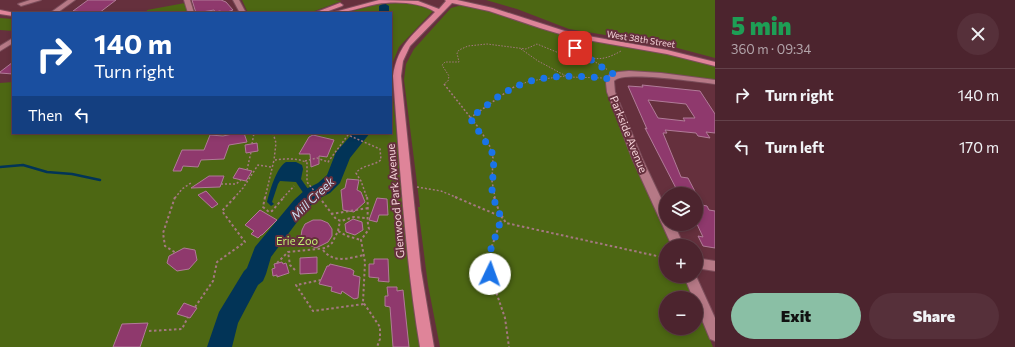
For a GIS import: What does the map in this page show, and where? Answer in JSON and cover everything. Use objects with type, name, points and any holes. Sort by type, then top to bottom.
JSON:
[{"type":"main road","points":[[320,12],[360,0]]},
{"type":"main road","points":[[338,12],[386,0]]},
{"type":"main road","points":[[376,2],[404,0],[423,2],[431,4],[439,12]]},
{"type":"main road","name":"West 38th Street","points":[[450,0],[491,9],[570,35],[667,52],[715,64]]},
{"type":"main road","name":"Glenwood Park Avenue","points":[[427,347],[417,286],[397,76],[399,61],[407,45],[450,0]]},
{"type":"main road","name":"West 38th Street","points":[[474,0],[508,9],[572,31],[664,47],[715,60]]},
{"type":"main road","points":[[0,12],[12,14]]},
{"type":"street","points":[[21,4],[38,0]]},
{"type":"street","points":[[54,12],[72,0]]},
{"type":"street","points":[[187,0],[191,12]]},
{"type":"street","points":[[236,0],[242,12]]},
{"type":"street","points":[[0,49],[12,41]]},
{"type":"street","points":[[613,77],[642,74],[712,82],[715,89]]},
{"type":"street","name":"Parkside Avenue","points":[[613,77],[609,83],[611,92],[637,158],[659,206]]},
{"type":"street","points":[[703,264],[715,266]]},
{"type":"street","points":[[693,283],[715,334]]},
{"type":"path","points":[[566,38],[613,77]]},
{"type":"path","points":[[626,50],[619,51],[612,57],[606,59],[559,53],[537,44],[526,50],[487,44],[468,46],[459,50],[457,53],[460,59],[459,62],[445,62],[442,65],[449,76],[448,81],[444,84],[470,118],[491,150],[494,158],[492,191],[497,210],[506,223],[659,256]]},
{"type":"path","points":[[521,49],[538,61],[565,76]]},
{"type":"path","points":[[470,118],[512,88],[530,81],[565,76],[613,77]]},
{"type":"path","points":[[252,144],[254,134]]},
{"type":"path","points":[[274,134],[276,137],[276,148],[263,207],[269,212],[272,211],[294,186]]},
{"type":"path","points":[[274,160],[287,159],[305,161],[320,158],[328,162],[348,135],[380,149],[381,160],[373,165],[360,167],[356,173],[366,194],[368,208],[366,218],[369,228],[361,240],[364,255],[364,304],[377,320],[380,330],[380,341],[377,347]]},
{"type":"path","points":[[247,170],[251,152]]},
{"type":"path","points":[[305,161],[307,166],[306,180],[331,214],[340,220],[354,217],[366,218]]},
{"type":"path","points":[[195,307],[212,283],[217,272],[217,262],[245,242],[222,211],[243,188],[258,165],[271,167]]},
{"type":"path","points":[[221,184],[236,184],[241,180]]},
{"type":"path","points":[[176,253],[165,246],[162,236],[176,195],[182,188],[191,183]]},
{"type":"path","points":[[417,187],[441,191],[502,217]]},
{"type":"path","points":[[331,214],[368,208]]},
{"type":"path","points":[[502,217],[491,249],[490,274],[505,318],[509,347]]},
{"type":"path","points":[[277,263],[288,252],[307,249],[324,250],[330,245],[338,231],[340,220]]},
{"type":"path","points":[[338,231],[347,236],[361,240]]},
{"type":"path","points":[[324,250],[328,256],[335,259],[364,255]]},
{"type":"path","points":[[288,252],[289,264],[291,268],[295,270]]},
{"type":"path","points":[[321,280],[296,285],[313,311],[364,304]]},
{"type":"path","points":[[149,331],[182,329],[188,317]]},
{"type":"green space","points":[[242,0],[342,1],[312,12],[248,12]]},
{"type":"green space","points":[[486,0],[715,0],[715,58],[666,45],[569,29],[517,9]]},
{"type":"green space","points":[[417,2],[427,4],[432,7],[433,11],[399,47],[392,64],[392,12],[349,12],[379,4]]},
{"type":"green space","points":[[185,3],[189,12],[147,12],[147,10]]},
{"type":"green space","points":[[462,5],[479,8],[539,28],[577,38],[665,52],[715,65],[715,80],[625,71],[611,74],[607,81],[607,92],[619,125],[659,218],[659,231],[665,231],[668,239],[659,239],[659,283],[687,283],[690,291],[659,291],[659,335],[703,335],[703,322],[713,347],[440,347],[428,285],[404,80],[406,64],[414,49],[451,8]]},
{"type":"green space","points":[[0,18],[12,19],[12,31],[0,30]]},
{"type":"green space","name":"Erie Zoo","points":[[12,82],[12,134],[392,134],[392,86],[411,289],[421,347],[0,347],[0,83]]},
{"type":"water","points":[[286,162],[296,162],[302,165],[303,169],[301,179],[308,189],[304,194],[296,182],[280,181],[272,202],[274,204],[271,206],[267,202],[276,174]]},
{"type":"building","points":[[88,0],[116,0],[100,12],[73,11]]},
{"type":"building","points":[[192,0],[221,0],[226,2],[233,10],[227,12],[215,12],[214,10],[196,12]]},
{"type":"building","points":[[12,63],[12,74],[0,72]]},
{"type":"building","points":[[642,85],[700,91],[715,114],[715,133],[706,132],[710,138],[698,136],[696,133],[665,130],[667,133],[663,133],[681,177],[688,178],[693,187],[675,187],[645,128],[647,129],[628,86],[643,87]],"holes":[[[648,100],[686,104],[695,118],[683,118],[685,121],[658,118]]]},
{"type":"building","points":[[244,134],[247,142],[229,145],[224,159],[201,160],[198,167],[183,166],[181,171],[173,171],[182,150],[204,150],[210,135],[223,136]]},
{"type":"building","points":[[313,135],[334,140],[327,157],[319,156],[319,164],[311,167],[310,154],[299,154],[309,137]]},
{"type":"building","points":[[257,143],[258,151],[246,153],[245,145]]},
{"type":"building","points":[[239,168],[252,171],[246,181],[233,178]]},
{"type":"building","points":[[209,176],[224,176],[220,187],[191,188]]},
{"type":"building","points":[[347,179],[359,180],[357,190],[361,192],[365,202],[354,212],[343,210],[341,190],[345,188]]},
{"type":"building","points":[[206,191],[218,204],[212,208],[198,195]]},
{"type":"building","points":[[377,198],[387,199],[388,215],[379,215],[377,222],[369,220]]},
{"type":"building","points":[[703,205],[707,206],[709,210],[715,211],[715,248],[703,246],[703,239],[700,239],[698,236],[703,237],[700,231],[703,231]]},
{"type":"building","points":[[260,210],[277,220],[258,238],[251,234],[254,231],[245,225]]},
{"type":"building","points":[[353,219],[362,222],[363,230],[355,235],[346,232],[345,224]]},
{"type":"building","points":[[313,220],[321,220],[328,223],[332,229],[332,236],[328,242],[316,248],[305,243],[301,236],[305,224]]},
{"type":"building","points":[[184,248],[195,250],[197,260],[189,269],[177,271],[167,263],[169,256]]},
{"type":"building","points":[[317,257],[317,273],[300,274],[300,258]]},
{"type":"building","points":[[374,259],[388,259],[389,282],[378,281],[379,278],[369,277],[369,264],[374,264]]},
{"type":"building","points":[[282,262],[283,264],[286,263],[289,273],[277,277],[277,275],[273,276],[272,269],[275,268],[274,264]]},
{"type":"building","points":[[330,264],[351,269],[354,271],[353,275],[360,277],[358,298],[354,299],[342,291],[341,294],[331,291],[332,287],[319,284],[327,266]]},
{"type":"building","points":[[387,287],[397,287],[397,291],[403,290],[409,347],[393,347],[390,307],[385,306],[385,296],[388,296]]},
{"type":"building","points":[[184,303],[197,308],[190,318],[177,314]]},
{"type":"building","points":[[148,323],[140,347],[113,347],[122,324]]},
{"type":"waterway","name":"Mill Creek","points":[[384,6],[384,12]]},
{"type":"waterway","name":"Mill Creek","points":[[219,347],[222,342],[227,320],[251,278],[256,274],[262,253],[300,205],[312,194],[324,188],[334,178],[342,156],[361,134]]},
{"type":"waterway","points":[[0,167],[23,165],[47,172],[72,174],[100,180]]},
{"type":"route","points":[[490,274],[491,249],[502,217],[497,210],[492,191],[492,171],[494,158],[491,150],[470,118],[512,88],[530,81],[565,76],[610,79],[615,75],[583,55],[575,48]]}]
